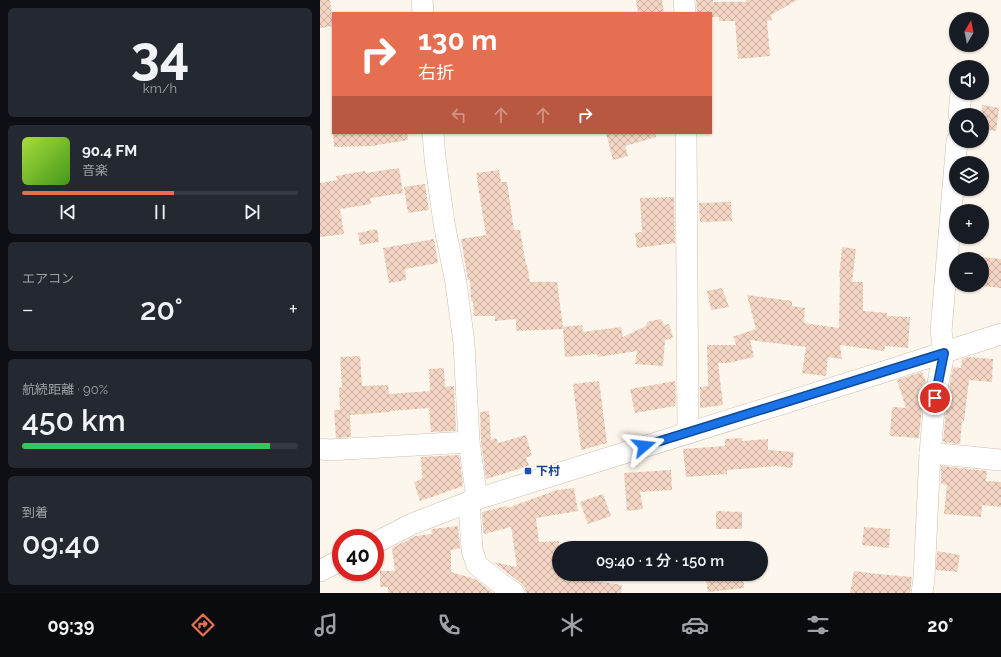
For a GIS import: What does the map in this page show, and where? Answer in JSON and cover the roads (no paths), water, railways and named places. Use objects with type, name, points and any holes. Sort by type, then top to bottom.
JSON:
[{"type":"street","points":[[422,0],[423,12]]},
{"type":"street","points":[[684,0],[685,12]]},
{"type":"street","points":[[433,134],[444,223],[456,283],[464,343],[473,500],[472,550],[477,565],[514,593]]},
{"type":"street","points":[[686,134],[688,433]]},
{"type":"street","points":[[922,593],[930,453],[935,398],[944,353],[942,331],[956,148]]},
{"type":"street","points":[[384,538],[412,524],[473,500],[1001,334]]},
{"type":"street","points":[[320,449],[329,450],[469,442]]},
{"type":"street","points":[[930,453],[1001,460]]},
{"type":"street","points":[[320,571],[332,565]]},
{"type":"place","name":"下村","points":[[528,471]]}]
